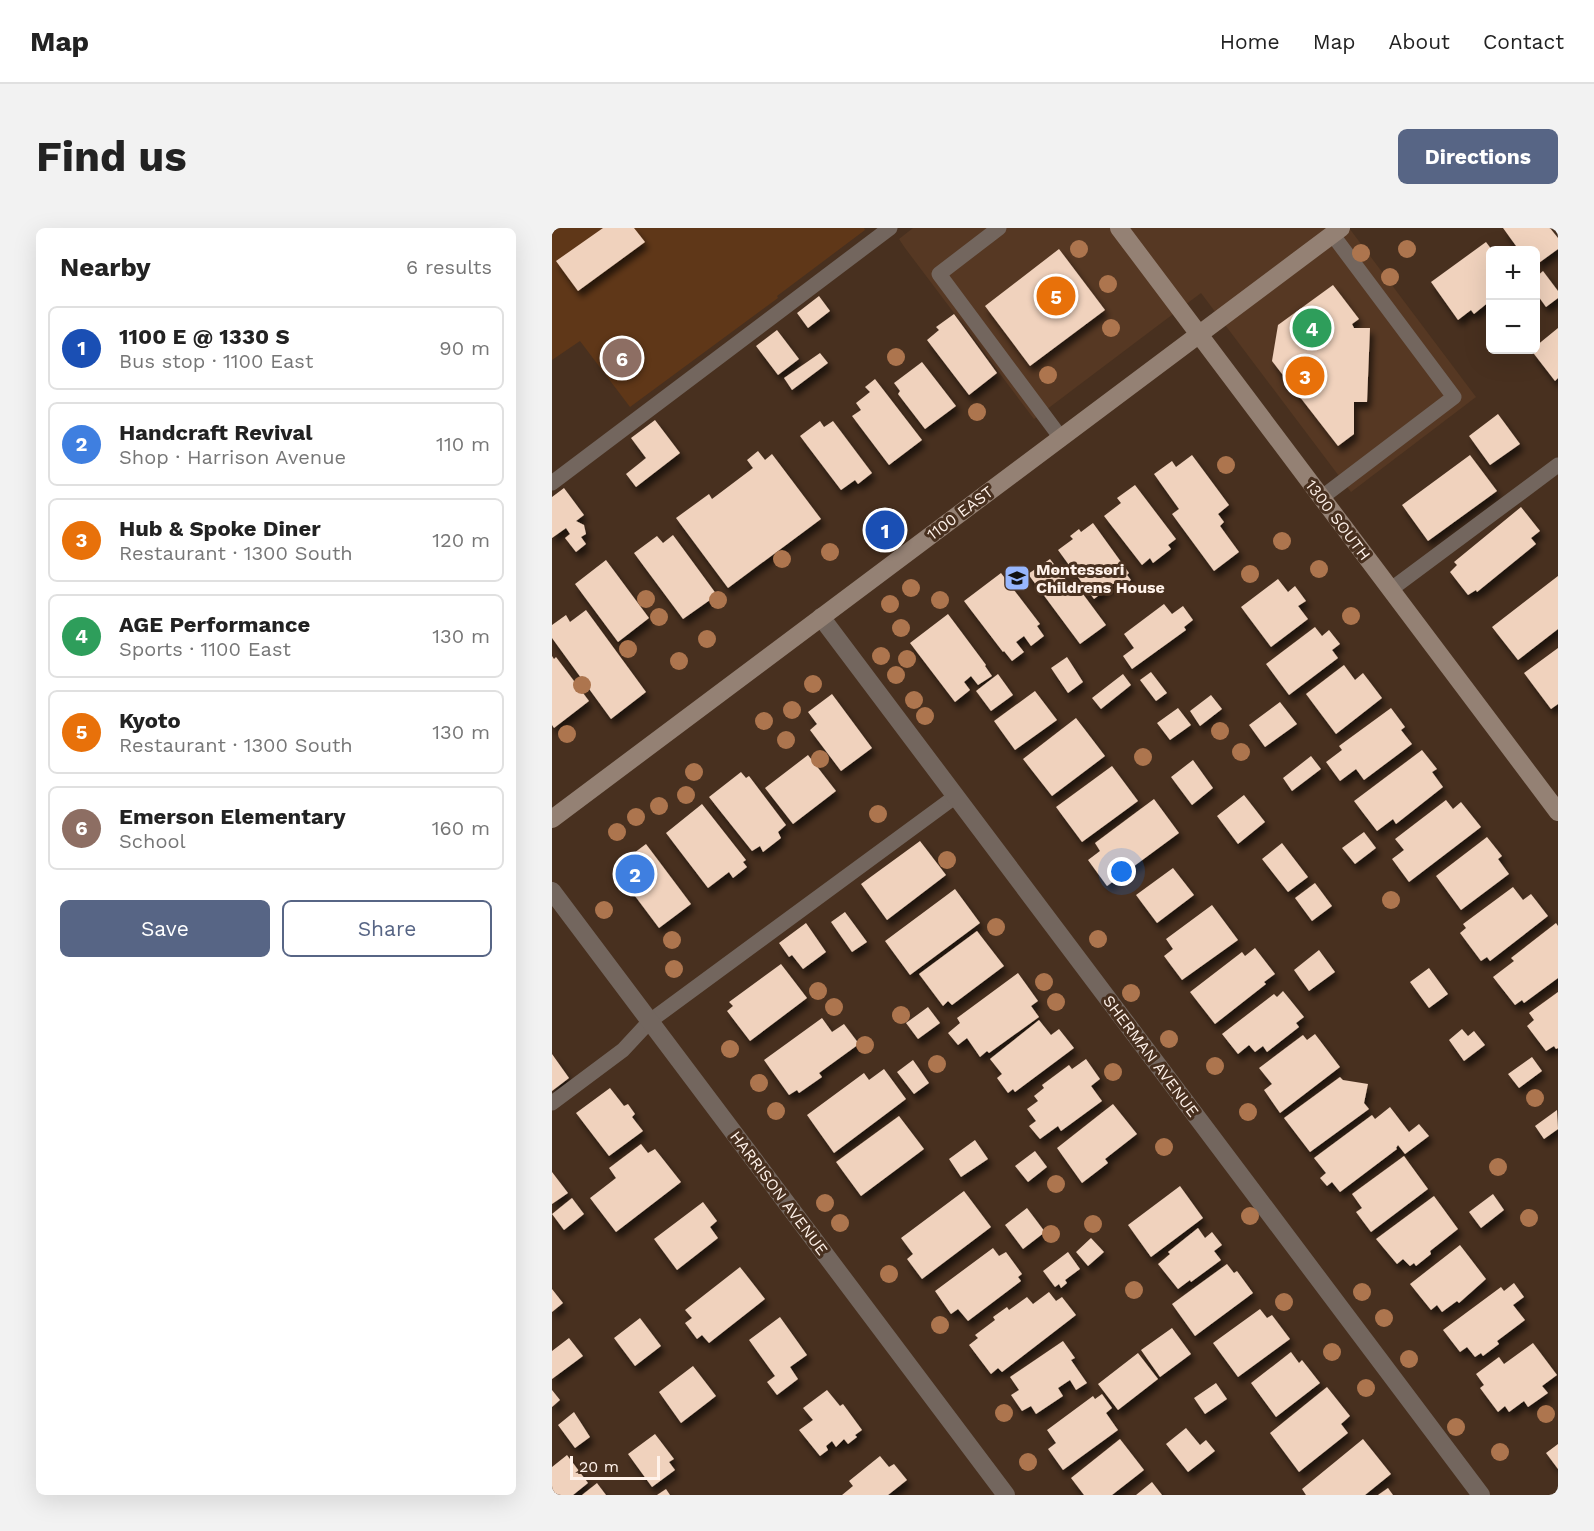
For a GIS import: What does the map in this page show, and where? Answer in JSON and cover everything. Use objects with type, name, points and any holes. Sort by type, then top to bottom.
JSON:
[{"type":"street","name":"1300 SOUTH","points":[[1119,228],[1558,812]]},
{"type":"street","name":"1100 EAST","points":[[552,819],[1336,231]]},
{"type":"street","name":"SHERMAN AVENUE","points":[[822,617],[1481,1495]]},
{"type":"street","name":"HARRISON AVENUE","points":[[552,891],[1006,1495]]},
{"type":"lane","points":[[552,483],[890,228]]},
{"type":"lane","points":[[999,228],[939,274],[1060,438]]},
{"type":"lane","points":[[1321,498],[1454,397],[1336,231]]},
{"type":"lane","points":[[1390,590],[1558,465]]},
{"type":"lane","points":[[552,1103],[623,1050],[650,1021],[956,796]]},
{"type":"shaded area","points":[[552,228],[864,228],[865,230],[777,296],[778,298],[630,407],[580,341],[552,360]]},
{"type":"shaded area","points":[[913,228],[1349,228],[1476,397],[1351,492],[1201,293],[1034,419],[899,239]]},
{"type":"building","points":[[603,228],[634,228],[645,242],[578,291],[556,261]]},
{"type":"building","points":[[1503,228],[1550,228],[1558,238],[1558,249],[1540,262],[1540,246],[1516,246]]},
{"type":"building","points":[[1486,242],[1489,246],[1486,246],[1486,304],[1474,314],[1471,310],[1458,320],[1431,282]]},
{"type":"building","points":[[1059,249],[1105,310],[1030,366],[985,306]]},
{"type":"building","points":[[1543,271],[1558,291],[1558,298],[1546,307],[1540,299],[1540,274]]},
{"type":"building","points":[[1333,285],[1359,319],[1352,324],[1354,328],[1370,328],[1367,402],[1354,402],[1354,434],[1338,446],[1272,361],[1278,325]]},
{"type":"building","points":[[819,296],[830,311],[808,328],[797,313]]},
{"type":"building","points":[[954,314],[997,373],[969,395],[927,340],[939,330],[936,327]]},
{"type":"building","points":[[1558,328],[1558,378],[1555,381],[1534,354],[1540,354],[1540,343]]},
{"type":"building","points":[[777,330],[799,359],[778,375],[756,346]]},
{"type":"building","points":[[820,353],[828,363],[792,390],[784,378]]},
{"type":"building","points":[[922,362],[956,406],[925,429],[898,394],[900,391],[894,383]]},
{"type":"building","points":[[875,379],[922,440],[889,465],[852,416],[861,410],[856,403],[870,392],[865,387]]},
{"type":"building","points":[[1498,414],[1520,444],[1490,465],[1469,436]]},
{"type":"building","points":[[655,420],[680,453],[636,487],[626,474],[646,458],[631,438]]},
{"type":"building","points":[[820,421],[824,427],[833,421],[872,473],[858,484],[855,480],[841,490],[800,436]]},
{"type":"building","points":[[758,451],[765,460],[772,454],[821,519],[728,588],[676,518],[709,494],[712,499],[753,468],[747,460]]},
{"type":"building","points":[[1192,455],[1229,505],[1218,514],[1224,522],[1220,526],[1239,552],[1214,571],[1172,514],[1179,509],[1154,474],[1172,461],[1176,467]]},
{"type":"building","points":[[1470,455],[1497,491],[1428,541],[1402,505]]},
{"type":"building","points":[[1135,485],[1176,539],[1168,545],[1171,549],[1153,563],[1150,558],[1142,565],[1104,516],[1121,503],[1117,498]]},
{"type":"building","points":[[564,488],[584,515],[576,521],[584,525],[586,534],[581,537],[586,544],[576,552],[565,538],[570,534],[566,528],[552,538],[552,497]]},
{"type":"building","points":[[1521,507],[1540,531],[1531,538],[1536,544],[1477,592],[1476,590],[1468,595],[1450,572],[1457,565],[1454,562]]},
{"type":"building","points":[[1093,523],[1129,573],[1127,575],[1131,580],[1121,587],[1117,581],[1094,599],[1058,550],[1073,539],[1070,536],[1079,529],[1081,532]]},
{"type":"building","points":[[673,535],[717,595],[683,619],[634,553],[657,536],[663,543]]},
{"type":"building","points":[[1050,559],[1073,589],[1077,586],[1106,625],[1080,644],[1028,574]]},
{"type":"building","points":[[606,560],[649,618],[618,642],[575,584]]},
{"type":"building","points":[[1001,573],[1040,624],[1037,626],[1044,636],[1031,646],[1024,636],[1016,642],[1024,652],[1012,661],[964,601]]},
{"type":"building","points":[[1558,576],[1558,629],[1518,660],[1492,627]]},
{"type":"building","points":[[1278,579],[1288,592],[1295,586],[1306,601],[1298,606],[1308,619],[1271,647],[1241,607]]},
{"type":"building","points":[[1164,604],[1172,614],[1183,606],[1193,620],[1184,627],[1186,630],[1132,669],[1123,656],[1134,648],[1124,634]]},
{"type":"building","points":[[586,610],[646,692],[611,719],[552,638],[552,625],[566,615],[570,622]]},
{"type":"building","points":[[948,614],[992,676],[978,685],[971,676],[964,682],[970,690],[955,702],[910,643]]},
{"type":"building","points":[[1315,627],[1322,636],[1329,630],[1340,644],[1332,650],[1338,658],[1289,695],[1266,664]]},
{"type":"building","points":[[1558,648],[1558,704],[1551,709],[1524,673]]},
{"type":"building","points":[[552,656],[554,659],[556,657],[589,701],[554,728],[552,725]]},
{"type":"building","points":[[1067,657],[1083,682],[1068,693],[1051,668]]},
{"type":"building","points":[[1344,665],[1355,680],[1363,673],[1382,698],[1336,734],[1306,694]]},
{"type":"building","points":[[1151,672],[1167,693],[1156,701],[1140,680]]},
{"type":"building","points":[[998,674],[1013,695],[991,711],[976,691]]},
{"type":"building","points":[[1123,674],[1131,685],[1101,709],[1092,698]]},
{"type":"building","points":[[1035,691],[1057,720],[1015,750],[994,721]]},
{"type":"building","points":[[832,694],[872,748],[841,771],[810,730],[817,724],[808,712]]},
{"type":"building","points":[[1211,695],[1222,709],[1200,726],[1190,711]]},
{"type":"building","points":[[1280,702],[1297,724],[1265,747],[1249,725]]},
{"type":"building","points":[[1178,708],[1191,725],[1170,740],[1157,723]]},
{"type":"building","points":[[1391,708],[1405,727],[1401,730],[1412,744],[1364,780],[1356,769],[1340,781],[1326,762],[1342,750],[1339,746]]},
{"type":"building","points":[[1076,718],[1105,756],[1052,796],[1023,759]]},
{"type":"building","points":[[1422,750],[1437,769],[1432,772],[1443,787],[1396,824],[1393,819],[1377,831],[1354,801]]},
{"type":"building","points":[[808,755],[836,791],[793,824],[765,788]]},
{"type":"building","points":[[1311,756],[1321,769],[1292,791],[1283,778]]},
{"type":"building","points":[[1193,760],[1213,788],[1192,805],[1171,777]]},
{"type":"building","points":[[1112,766],[1138,801],[1082,842],[1056,807]]},
{"type":"building","points":[[741,772],[746,778],[749,776],[786,825],[778,832],[781,838],[763,852],[760,846],[752,851],[709,797]]},
{"type":"building","points":[[1244,795],[1265,822],[1238,844],[1217,816]]},
{"type":"building","points":[[1154,799],[1179,833],[1107,886],[1088,860],[1100,851],[1095,843]]},
{"type":"building","points":[[1446,800],[1453,809],[1461,802],[1481,827],[1409,882],[1392,859],[1404,850],[1395,839]]},
{"type":"building","points":[[702,804],[746,860],[743,862],[747,867],[733,878],[729,872],[708,888],[666,833]]},
{"type":"building","points":[[1364,832],[1376,848],[1355,864],[1342,848]]},
{"type":"building","points":[[1487,837],[1502,856],[1498,859],[1509,874],[1461,910],[1436,876]]},
{"type":"building","points":[[920,841],[946,875],[887,920],[861,884]]},
{"type":"building","points":[[1282,843],[1308,877],[1288,892],[1262,859]]},
{"type":"building","points":[[646,844],[691,904],[659,928],[614,868]]},
{"type":"building","points":[[1173,868],[1194,895],[1157,923],[1136,895]]},
{"type":"building","points":[[1315,883],[1332,906],[1312,921],[1295,898]]},
{"type":"building","points":[[1513,887],[1523,900],[1531,894],[1548,916],[1490,961],[1487,957],[1481,961],[1460,933],[1466,928],[1463,924]]},
{"type":"building","points":[[955,889],[980,923],[910,975],[885,941]]},
{"type":"building","points":[[1212,905],[1238,940],[1182,980],[1164,956],[1173,949],[1166,939]]},
{"type":"building","points":[[845,912],[867,942],[852,952],[831,922]]},
{"type":"building","points":[[806,923],[826,952],[803,969],[792,955],[789,957],[779,943]]},
{"type":"building","points":[[1556,923],[1558,926],[1558,978],[1524,1003],[1522,1000],[1515,1005],[1493,977],[1514,961],[1511,958]]},
{"type":"building","points":[[977,931],[1004,966],[952,1005],[948,1001],[943,1006],[919,974]]},
{"type":"building","points":[[1255,948],[1275,974],[1264,982],[1266,984],[1215,1024],[1190,992],[1242,952],[1245,956]]},
{"type":"building","points":[[1319,950],[1335,972],[1309,991],[1294,970]]},
{"type":"building","points":[[781,964],[807,998],[750,1041],[727,1011],[733,1006],[729,1002]]},
{"type":"building","points":[[1429,968],[1448,994],[1429,1008],[1410,982]]},
{"type":"building","points":[[1018,973],[1038,1001],[1031,1006],[1039,1017],[980,1057],[967,1038],[958,1045],[948,1033],[960,1023],[957,1018]]},
{"type":"building","points":[[1283,991],[1304,1017],[1296,1023],[1299,1027],[1267,1052],[1263,1046],[1255,1052],[1249,1045],[1238,1054],[1222,1034],[1274,994],[1277,997]]},
{"type":"building","points":[[1558,992],[1558,1048],[1554,1046],[1546,1051],[1527,1026],[1534,1020],[1529,1013]]},
{"type":"building","points":[[928,1007],[940,1023],[918,1039],[906,1023]]},
{"type":"building","points":[[822,1018],[832,1032],[844,1024],[859,1044],[819,1073],[822,1077],[799,1093],[797,1090],[789,1095],[764,1060]]},
{"type":"building","points":[[1039,1020],[1051,1035],[1059,1029],[1074,1048],[1015,1092],[1013,1089],[1008,1093],[997,1078],[1002,1074],[990,1059]]},
{"type":"building","points":[[1462,1029],[1468,1036],[1474,1031],[1485,1045],[1464,1061],[1449,1040]]},
{"type":"building","points":[[1315,1034],[1340,1067],[1280,1113],[1264,1090],[1272,1084],[1259,1068],[1303,1035],[1307,1040]]},
{"type":"building","points":[[552,1054],[569,1078],[552,1091]]},
{"type":"building","points":[[1532,1057],[1542,1071],[1519,1088],[1508,1074]]},
{"type":"building","points":[[1086,1059],[1100,1079],[1091,1086],[1102,1101],[1061,1131],[1058,1126],[1040,1139],[1029,1126],[1036,1121],[1027,1109],[1038,1101],[1034,1096],[1044,1088],[1042,1085],[1069,1065],[1072,1069]]},
{"type":"building","points":[[913,1060],[929,1083],[914,1094],[897,1072]]},
{"type":"building","points":[[884,1069],[906,1099],[834,1153],[807,1115],[864,1073],[869,1080]]},
{"type":"building","points":[[1340,1077],[1343,1080],[1368,1084],[1364,1103],[1369,1109],[1310,1152],[1284,1118]]},
{"type":"building","points":[[610,1088],[624,1106],[628,1104],[635,1114],[632,1117],[643,1131],[609,1156],[576,1113]]},
{"type":"building","points":[[1113,1104],[1137,1134],[1105,1159],[1108,1163],[1082,1183],[1057,1148]]},
{"type":"building","points":[[1390,1107],[1409,1132],[1419,1124],[1429,1136],[1405,1154],[1398,1145],[1397,1149],[1340,1192],[1332,1182],[1327,1186],[1320,1178],[1326,1173],[1314,1158],[1372,1115],[1375,1119]]},
{"type":"building","points":[[1557,1110],[1558,1129],[1544,1139],[1535,1126]]},
{"type":"building","points":[[899,1116],[924,1149],[861,1196],[836,1162]]},
{"type":"building","points":[[975,1140],[988,1159],[961,1177],[949,1159]]},
{"type":"building","points":[[641,1144],[648,1153],[655,1149],[681,1182],[616,1232],[590,1198],[616,1178],[609,1168]]},
{"type":"building","points":[[1035,1151],[1047,1167],[1028,1182],[1015,1166]]},
{"type":"building","points":[[1404,1156],[1428,1189],[1371,1232],[1356,1212],[1362,1208],[1352,1194]]},
{"type":"building","points":[[552,1172],[568,1193],[552,1204]]},
{"type":"building","points":[[1180,1186],[1203,1218],[1151,1257],[1128,1225]]},
{"type":"building","points":[[964,1191],[991,1227],[922,1279],[907,1259],[913,1254],[901,1238]]},
{"type":"building","points":[[1493,1194],[1504,1210],[1481,1228],[1469,1212]]},
{"type":"building","points":[[1434,1196],[1458,1229],[1430,1251],[1431,1254],[1416,1266],[1414,1263],[1410,1266],[1403,1259],[1397,1264],[1376,1239]]},
{"type":"building","points":[[572,1198],[584,1214],[564,1230],[552,1214]]},
{"type":"building","points":[[703,1202],[717,1221],[710,1227],[718,1238],[677,1270],[654,1239]]},
{"type":"building","points":[[1027,1208],[1045,1232],[1023,1249],[1005,1225]]},
{"type":"building","points":[[1198,1228],[1205,1238],[1212,1232],[1222,1245],[1214,1251],[1221,1260],[1178,1289],[1158,1264],[1170,1254],[1168,1252]]},
{"type":"building","points":[[1091,1238],[1104,1252],[1088,1266],[1076,1252]]},
{"type":"building","points":[[1460,1245],[1486,1279],[1459,1303],[1457,1301],[1442,1312],[1437,1305],[1431,1310],[1410,1284]]},
{"type":"building","points":[[993,1248],[999,1256],[1006,1252],[1022,1274],[1018,1277],[1021,1281],[968,1321],[958,1309],[951,1314],[935,1291]]},
{"type":"building","points":[[1068,1252],[1080,1269],[1065,1280],[1067,1283],[1061,1288],[1059,1284],[1055,1287],[1043,1271]]},
{"type":"building","points":[[1227,1264],[1234,1273],[1237,1271],[1253,1293],[1195,1336],[1172,1304]]},
{"type":"building","points":[[740,1267],[765,1299],[709,1343],[702,1335],[697,1339],[685,1323],[692,1318],[685,1310]]},
{"type":"building","points":[[1514,1283],[1524,1297],[1513,1305],[1525,1320],[1497,1341],[1499,1344],[1483,1356],[1481,1353],[1475,1357],[1467,1347],[1460,1352],[1443,1330],[1501,1287],[1504,1291]]},
{"type":"building","points":[[552,1289],[563,1303],[552,1312]]},
{"type":"building","points":[[1049,1292],[1056,1301],[1062,1297],[1076,1315],[1002,1372],[998,1368],[991,1374],[969,1345],[978,1338],[975,1335],[995,1320],[993,1317],[1007,1307],[1009,1310],[1027,1297],[1033,1304]]},
{"type":"building","points":[[1260,1309],[1267,1318],[1272,1315],[1290,1339],[1238,1377],[1213,1343]]},
{"type":"building","points":[[780,1317],[807,1355],[790,1367],[798,1379],[777,1395],[767,1382],[775,1376],[749,1340]]},
{"type":"building","points":[[640,1318],[661,1346],[635,1366],[614,1338]]},
{"type":"building","points":[[1172,1328],[1191,1354],[1160,1377],[1141,1350]]},
{"type":"building","points":[[569,1338],[583,1356],[552,1379],[552,1351]]},
{"type":"building","points":[[1063,1341],[1075,1358],[1071,1360],[1087,1383],[1076,1390],[1070,1380],[1058,1388],[1063,1396],[1036,1414],[1031,1406],[1022,1411],[1011,1395],[1019,1390],[1010,1377]]},
{"type":"building","points":[[1533,1343],[1557,1375],[1542,1386],[1548,1393],[1528,1407],[1524,1401],[1509,1412],[1505,1406],[1498,1412],[1480,1388],[1484,1385],[1476,1374],[1499,1357],[1504,1364]]},
{"type":"building","points":[[1291,1352],[1299,1363],[1302,1360],[1320,1383],[1276,1417],[1251,1383]]},
{"type":"building","points":[[1138,1353],[1158,1379],[1118,1410],[1098,1384]]},
{"type":"building","points":[[693,1366],[716,1396],[681,1423],[659,1392]]},
{"type":"building","points":[[1216,1383],[1227,1399],[1205,1414],[1194,1398]]},
{"type":"building","points":[[1327,1387],[1350,1416],[1341,1424],[1348,1433],[1299,1472],[1270,1433]]},
{"type":"building","points":[[552,1390],[560,1400],[552,1407]]},
{"type":"building","points":[[827,1390],[840,1406],[843,1404],[862,1430],[848,1444],[844,1439],[836,1447],[832,1441],[826,1446],[828,1450],[820,1456],[799,1430],[813,1420],[803,1408]]},
{"type":"building","points":[[1102,1394],[1112,1408],[1106,1413],[1118,1430],[1063,1470],[1048,1449],[1056,1443],[1047,1430],[1093,1396],[1095,1399]]},
{"type":"building","points":[[574,1412],[590,1437],[575,1448],[558,1425]]},
{"type":"building","points":[[1186,1428],[1200,1445],[1206,1440],[1215,1451],[1188,1472],[1166,1444]]},
{"type":"building","points":[[655,1434],[674,1459],[669,1462],[675,1470],[652,1487],[628,1454]]},
{"type":"building","points":[[1120,1439],[1144,1470],[1112,1495],[1084,1495],[1071,1478]]},
{"type":"building","points":[[1363,1439],[1391,1474],[1365,1495],[1306,1495],[1302,1489]]},
{"type":"building","points":[[1558,1444],[1558,1469],[1546,1453]]},
{"type":"building","points":[[567,1455],[588,1483],[573,1495],[552,1495],[552,1467]]},
{"type":"building","points":[[880,1456],[889,1467],[894,1464],[907,1480],[888,1495],[842,1495],[853,1486],[849,1481]]},
{"type":"building","points":[[1152,1482],[1162,1495],[1136,1495]]},
{"type":"building","points":[[597,1483],[606,1495],[582,1495]]},
{"type":"building","points":[[1388,1488],[1393,1495],[1378,1495]]},
{"type":"building","points":[[666,1489],[670,1495],[657,1495]]},
{"type":"place","name":"Kyoto","points":[[1056,296]]},
{"type":"place","name":"AGE Performance","points":[[1312,328]]},
{"type":"place","name":"Emerson Elementary","points":[[622,358]]},
{"type":"place","name":"Hub & Spoke Diner","points":[[1305,376]]},
{"type":"place","name":"1100 E @ 1330 S","points":[[885,530]]},
{"type":"place","name":"Montessori Childrens House","points":[[1017,578]]},
{"type":"place","name":"Handcraft Revival","points":[[635,874]]}]
